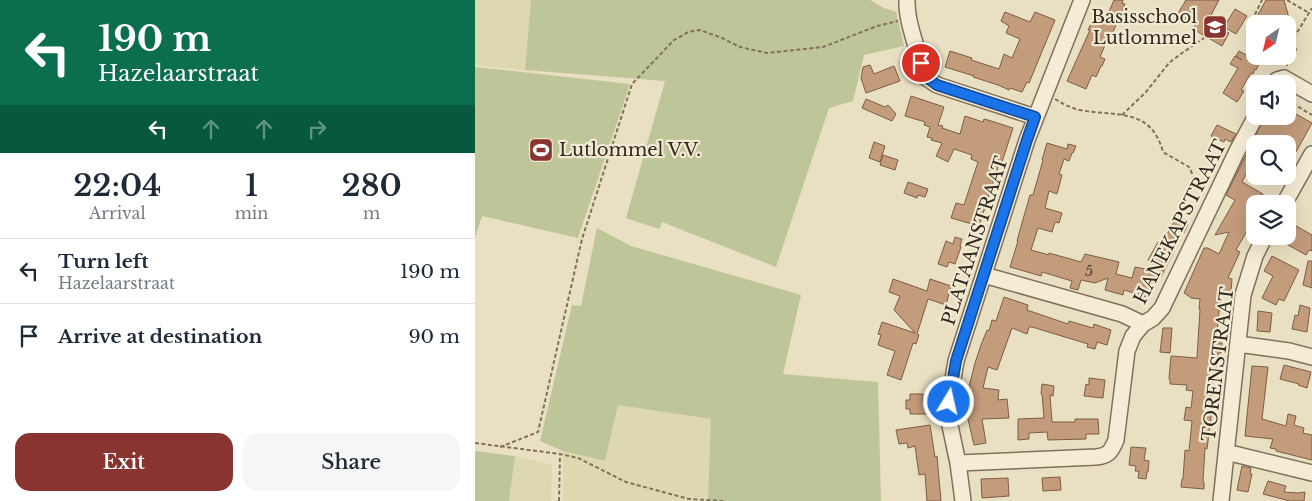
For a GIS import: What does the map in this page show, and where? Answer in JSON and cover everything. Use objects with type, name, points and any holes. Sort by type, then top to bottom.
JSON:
[{"type":"street","points":[[907,0],[907,10],[922,70],[930,81],[937,85],[1035,117]]},
{"type":"street","name":"PLATAANSTRAAT","points":[[963,501],[958,462],[949,421],[951,384],[956,361],[1035,117],[1082,0]]},
{"type":"street","points":[[1296,85],[1312,94]]},
{"type":"street","name":"HANEKAPSTRAAT","points":[[958,462],[1104,456],[1113,448],[1116,440],[1127,350],[1133,336],[1143,324],[1153,318],[1162,308],[1252,125]]},
{"type":"street","points":[[1289,195],[1312,154]]},
{"type":"street","name":"TORENSTRAAT","points":[[1221,501],[1243,294],[1260,245]]},
{"type":"street","points":[[984,275],[1122,314],[1143,324]]},
{"type":"street","points":[[1237,344],[1289,351],[1312,357]]},
{"type":"street","points":[[1226,452],[1312,473]]},
{"type":"path","points":[[1255,15],[1262,0]]},
{"type":"path","points":[[1287,0],[1309,13]]},
{"type":"path","points":[[1296,36],[1312,8]]},
{"type":"path","points":[[500,447],[538,432],[583,239],[632,84],[674,40],[688,32],[700,30],[740,47],[767,53],[823,47],[877,26],[909,18]]},
{"type":"path","points":[[1122,115],[1146,92],[1169,63],[1204,38]]},
{"type":"path","points":[[1045,93],[1067,106],[1079,110],[1136,118],[1149,126],[1161,141],[1163,152],[1189,167],[1195,180],[1215,199]]},
{"type":"path","points":[[1296,105],[1312,115]]},
{"type":"path","points":[[475,443],[579,458],[625,482],[689,499],[724,501]]},
{"type":"path","points":[[559,501],[560,454]]},
{"type":"shaded area","points":[[475,0],[531,0],[525,70],[475,65]]},
{"type":"shaded area","points":[[618,405],[712,419],[708,501],[563,501],[563,451],[605,461]]},
{"type":"shaded area","points":[[515,456],[552,465],[551,501],[509,501]]},
{"type":"green space","points":[[531,0],[870,0],[896,12],[904,46],[864,55],[853,101],[829,108],[776,267],[662,222],[659,229],[626,218],[665,81],[525,70]]},
{"type":"green space","name":"Lutlommel V.V.","points":[[475,67],[630,84],[578,238],[482,216],[475,238]]},
{"type":"green space","points":[[597,228],[631,246],[801,295],[783,374],[878,382],[881,501],[708,501],[711,419],[618,405],[605,461],[563,451],[540,441],[572,305],[581,306]]},
{"type":"green space","points":[[475,451],[515,456],[509,501],[475,501]]},
{"type":"building","points":[[1114,0],[1123,0],[1122,3],[1125,4],[1100,57],[1105,59],[1096,77],[1092,75],[1086,89],[1067,81],[1094,17],[1100,19],[1102,13],[1107,16]]},
{"type":"building","points":[[1186,0],[1219,0],[1208,21],[1229,33],[1222,46],[1193,29],[1195,25],[1177,15]]},
{"type":"building","points":[[1266,0],[1284,0],[1288,15],[1258,15]]},
{"type":"building","points":[[1235,9],[1246,15],[1236,34],[1224,27]]},
{"type":"building","points":[[1005,12],[1030,22],[1035,12],[1055,20],[1029,83],[1027,82],[1022,92],[1010,88],[1009,90],[945,67],[950,51],[999,69],[1004,54],[1012,58],[1020,39],[1006,33],[1009,26],[1001,21]]},
{"type":"building","points":[[1239,51],[1246,55],[1246,65],[1258,65],[1253,74],[1246,75],[1246,82],[1241,90],[1244,91],[1237,102],[1223,93],[1238,68],[1230,64],[1235,56],[1242,60],[1236,56]]},
{"type":"building","points":[[870,65],[874,74],[894,66],[900,81],[866,93],[861,78],[863,67]]},
{"type":"building","points":[[911,96],[944,107],[938,125],[960,134],[965,116],[983,122],[984,119],[988,120],[1013,128],[979,226],[951,218],[956,203],[964,205],[978,162],[971,159],[972,155],[954,149],[948,162],[936,156],[942,143],[927,137],[930,127],[924,125],[925,122],[905,116]]},
{"type":"building","points":[[866,99],[885,107],[888,105],[896,114],[892,121],[862,108]]},
{"type":"building","points":[[1296,114],[1312,123],[1296,152],[1296,135],[1256,135],[1261,125],[1296,125]]},
{"type":"building","points":[[1217,125],[1236,134],[1231,142],[1225,139],[1224,142],[1211,136]]},
{"type":"building","points":[[874,142],[885,146],[880,162],[869,158]]},
{"type":"building","points":[[1047,143],[1067,149],[1068,144],[1076,146],[1069,161],[1064,159],[1059,174],[1062,175],[1057,194],[1049,191],[1045,208],[1062,213],[1059,223],[1055,222],[1052,232],[1038,228],[1031,250],[1081,262],[1085,254],[1119,262],[1116,274],[1132,278],[1135,267],[1150,270],[1153,262],[1148,260],[1158,242],[1174,251],[1161,277],[1157,275],[1150,298],[1124,290],[1123,295],[1105,290],[1108,278],[1095,283],[1081,280],[1078,290],[1070,288],[1072,281],[1042,272],[1041,276],[1010,267]]},
{"type":"building","points":[[883,155],[898,160],[895,170],[880,165]]},
{"type":"building","points":[[1246,155],[1246,174],[1242,182],[1263,194],[1246,195],[1246,233],[1236,250],[1240,252],[1228,278],[1232,279],[1231,292],[1221,291],[1216,343],[1222,343],[1221,353],[1218,353],[1215,378],[1213,378],[1211,398],[1208,402],[1210,410],[1212,410],[1207,449],[1205,448],[1204,489],[1181,487],[1185,450],[1189,451],[1192,421],[1184,420],[1186,407],[1191,408],[1193,391],[1186,390],[1187,385],[1170,384],[1171,356],[1197,358],[1200,299],[1191,298],[1184,293],[1204,248],[1219,254],[1229,232],[1215,235],[1235,200],[1226,195]]},
{"type":"building","points":[[908,182],[928,189],[925,197],[918,195],[917,198],[904,193]]},
{"type":"building","points":[[1177,216],[1184,219],[1183,222],[1188,224],[1184,233],[1178,230],[1172,241],[1165,238]]},
{"type":"building","points":[[1296,226],[1312,235],[1312,251],[1309,250],[1306,255],[1288,245],[1296,245]]},
{"type":"building","points":[[955,237],[962,239],[955,264],[949,262],[947,267],[938,264],[946,241],[953,244]]},
{"type":"building","points":[[1272,256],[1299,270],[1284,301],[1279,299],[1276,305],[1262,298],[1273,276],[1264,271]]},
{"type":"building","points":[[1308,261],[1312,261],[1312,288],[1303,285]]},
{"type":"building","points":[[893,279],[927,291],[930,279],[951,286],[946,305],[928,299],[917,334],[919,335],[916,344],[913,343],[901,380],[887,375],[895,351],[878,345],[881,335],[878,334],[882,322],[915,333],[894,310],[900,296],[889,292]]},
{"type":"building","points":[[1004,297],[1028,305],[1027,310],[1068,324],[1069,321],[1093,328],[1094,324],[1111,330],[1107,345],[1097,342],[1095,349],[1087,347],[1088,344],[1032,327],[1029,327],[1027,334],[1012,328],[997,370],[988,367],[983,388],[999,390],[998,400],[1007,399],[1009,418],[982,419],[986,443],[974,445],[967,415],[966,399],[981,345],[987,330],[989,331],[992,320],[996,321]]},
{"type":"building","points":[[1300,305],[1310,308],[1307,332],[1292,329],[1295,315],[1298,316]]},
{"type":"building","points":[[1258,311],[1272,313],[1270,332],[1257,331]]},
{"type":"building","points":[[1163,328],[1172,328],[1170,353],[1160,352]]},
{"type":"building","points":[[1284,365],[1311,372],[1307,388],[1280,379]]},
{"type":"building","points":[[1252,366],[1268,367],[1262,419],[1286,426],[1288,414],[1296,416],[1294,425],[1304,428],[1303,433],[1312,435],[1312,460],[1270,448],[1273,439],[1245,436]]},
{"type":"building","points":[[1089,378],[1105,380],[1103,398],[1084,396],[1086,384],[1089,385]]},
{"type":"building","points":[[1042,384],[1054,386],[1053,396],[1050,395],[1052,422],[1098,419],[1099,434],[1086,434],[1086,439],[1048,440],[1047,432],[1029,433],[1029,439],[1018,440],[1018,419],[1044,418],[1041,394]]},
{"type":"building","points":[[910,394],[923,394],[923,403],[929,403],[929,414],[910,414],[910,409],[906,409],[906,400],[910,400]]},
{"type":"building","points":[[930,425],[935,457],[937,456],[941,501],[927,501],[925,474],[919,475],[915,446],[908,448],[907,443],[899,444],[896,430]]},
{"type":"building","points":[[1131,447],[1146,448],[1144,460],[1149,461],[1146,479],[1138,478],[1139,471],[1135,471],[1136,466],[1129,465]]},
{"type":"building","points":[[1242,466],[1251,468],[1250,474],[1252,474],[1248,492],[1237,490]]},
{"type":"building","points":[[1060,477],[1061,490],[1043,491],[1042,478]]},
{"type":"building","points":[[1008,478],[1009,496],[982,498],[981,479]]},
{"type":"building","points":[[1268,481],[1286,486],[1284,492],[1305,492],[1304,501],[1290,501],[1263,494]]},
{"type":"place","name":"Basisschool Lutlommel","points":[[1215,27]]},
{"type":"place","name":"Lutlommel V.V.","points":[[541,150]]},
{"type":"route","points":[[921,63],[925,76],[937,85],[1035,117],[956,361],[949,402]]}]
